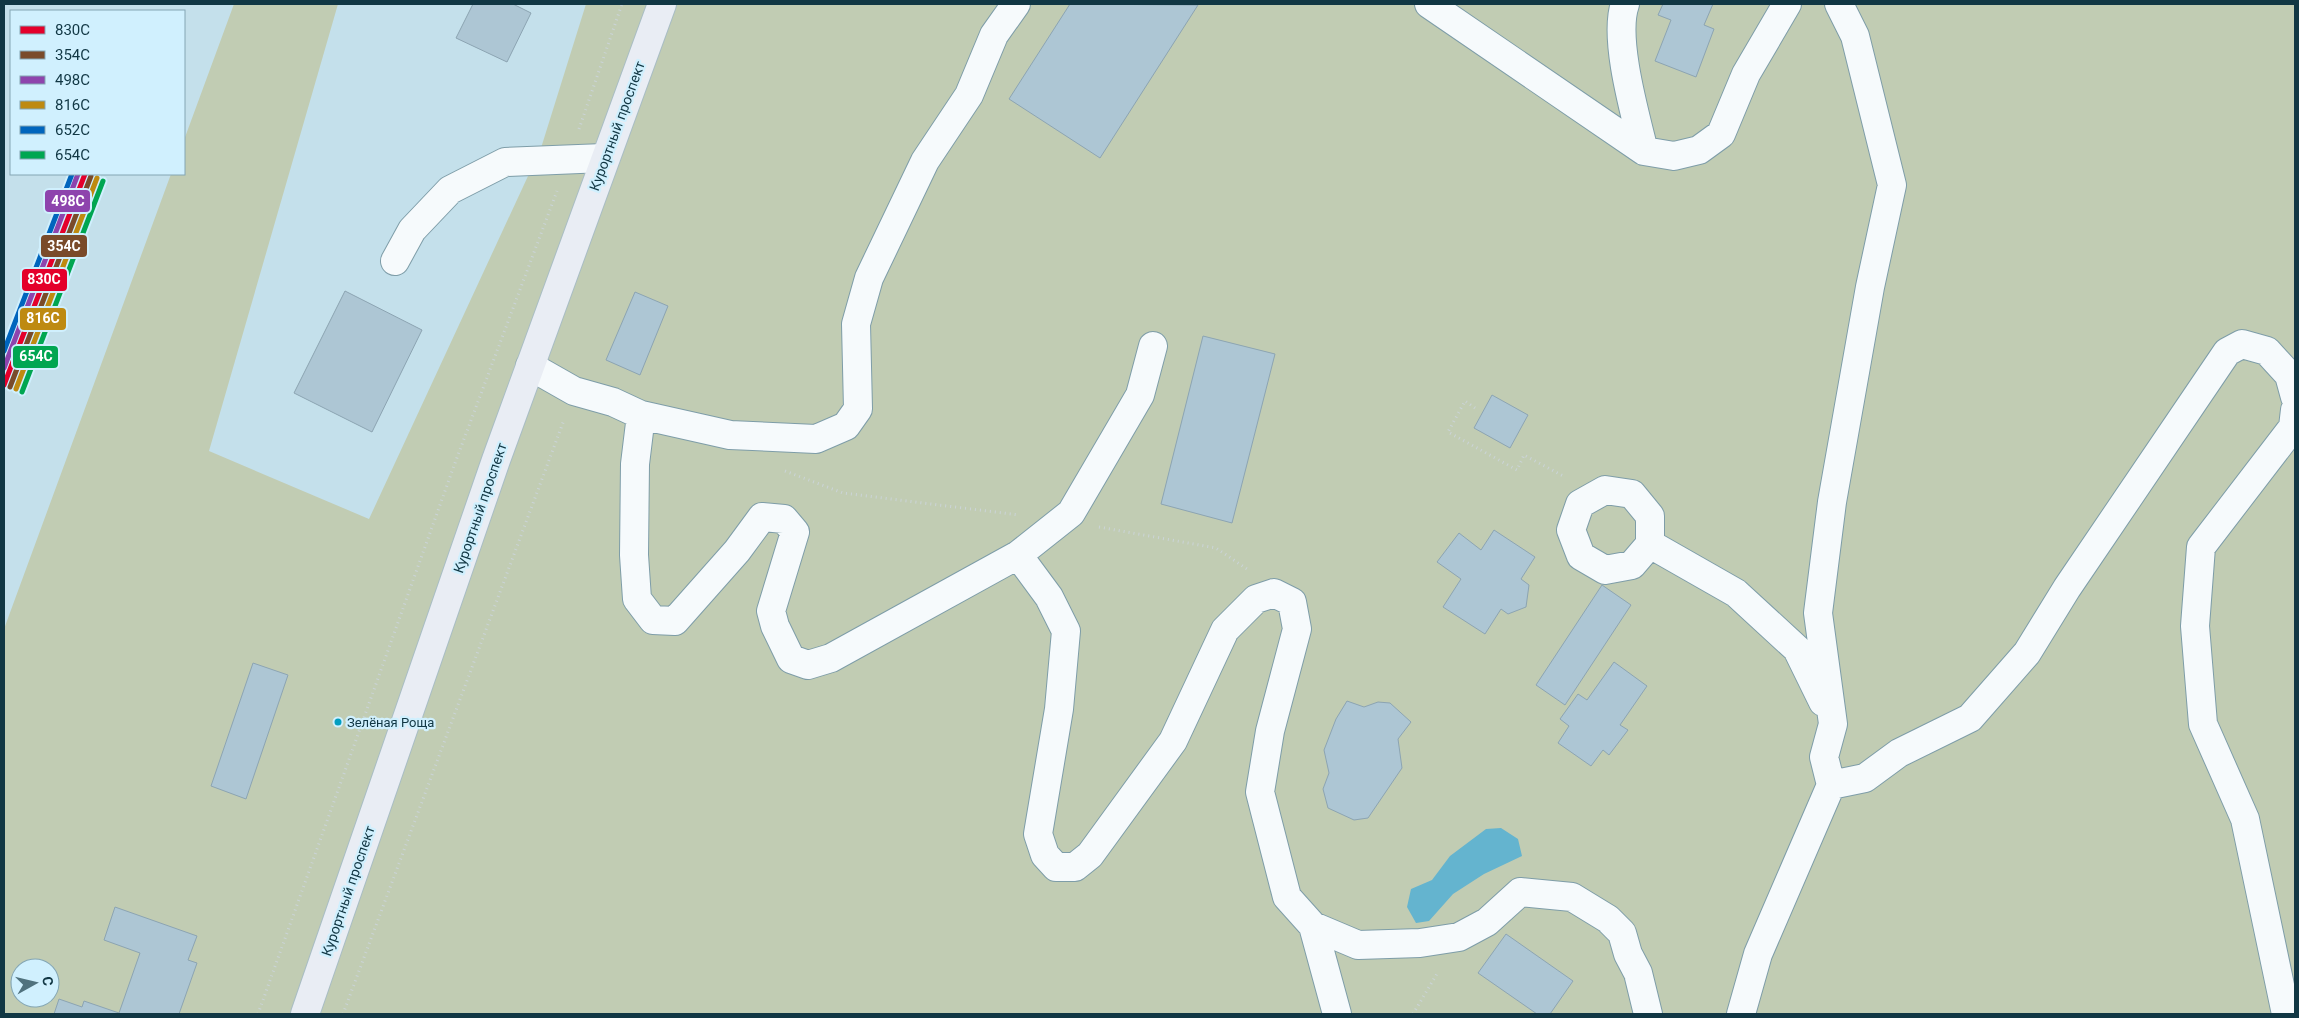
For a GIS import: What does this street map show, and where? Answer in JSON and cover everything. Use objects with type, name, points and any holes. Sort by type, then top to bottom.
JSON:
[{"type":"main road","name":"Курортный проспект","points":[[305,1014],[530,366],[604,158],[662,4]]},
{"type":"lane","points":[[530,366],[574,391],[613,402],[641,415],[739,436],[816,440],[846,426],[858,409],[856,324],[869,278],[925,161],[969,96],[994,35],[1016,4]]},
{"type":"lane","points":[[1429,4],[1644,151],[1674,156],[1699,150],[1721,134],[1746,74],[1787,4]]},
{"type":"lane","points":[[1625,4],[1620,17],[1628,87],[1644,151]]},
{"type":"lane","points":[[1741,1014],[1758,954],[1830,785],[1824,757],[1833,724],[1818,613],[1832,502],[1870,287],[1892,185],[1855,36],[1839,4]]},
{"type":"lane","points":[[395,261],[412,230],[450,190],[505,162],[604,158]]},
{"type":"lane","points":[[1830,785],[1865,778],[1899,753],[1970,718],[2027,653],[2067,588],[2227,352],[2242,344],[2267,351],[2289,375],[2295,397]]},
{"type":"lane","points":[[641,415],[635,464],[634,555],[637,599],[653,620],[674,621],[737,551],[762,517],[784,519],[795,532],[772,611],[775,626],[791,659],[808,666],[847,650],[1018,556],[1071,513],[1140,395],[1153,346]]},
{"type":"lane","points":[[2286,1014],[2245,819],[2203,724],[2195,626],[2201,547],[2293,427],[2295,410]]},
{"type":"lane","points":[[1605,490],[1632,494],[1650,516],[1650,544],[1632,565],[1604,570],[1581,556],[1571,530],[1580,504],[1605,490]]},
{"type":"lane","points":[[1650,544],[1736,593],[1797,649],[1833,724]]},
{"type":"lane","points":[[1018,556],[1049,597],[1066,631],[1059,709],[1038,834],[1045,855],[1056,867],[1075,867],[1090,854],[1173,741],[1225,630],[1256,599],[1274,593],[1292,602],[1297,629],[1270,731],[1260,792],[1287,897],[1313,926],[1358,945],[1420,943],[1459,937],[1487,922],[1520,892],[1572,897],[1608,919],[1622,933],[1628,954],[1638,973],[1648,1014]]},
{"type":"lane","points":[[1313,926],[1338,1014]]},
{"type":"path","points":[[258,1014],[455,463],[568,160],[622,4]]},
{"type":"path","points":[[343,1014],[574,391]]},
{"type":"path","points":[[1475,408],[1465,402],[1448,432],[1517,470],[1524,455],[1596,494]]},
{"type":"path","points":[[779,468],[843,493],[1062,521],[1216,548],[1292,602]]},
{"type":"path","points":[[1413,1014],[1459,937]]},
{"type":"green space","points":[[234,4],[338,4],[209,451],[369,519],[541,148],[586,4],[2295,4],[2295,1014],[4,1014],[4,629],[171,175],[185,175],[185,137]]},
{"type":"water","points":[[1501,828],[1518,839],[1522,856],[1484,874],[1453,894],[1429,921],[1416,923],[1407,907],[1411,889],[1432,880],[1450,856],[1486,829]]},
{"type":"building","points":[[473,4],[513,4],[531,13],[507,62],[456,38]]},
{"type":"building","points":[[1070,4],[1198,5],[1100,158],[1009,99]]},
{"type":"building","points":[[1663,4],[1713,4],[1704,25],[1714,29],[1696,77],[1655,61],[1671,20],[1658,15]]},
{"type":"building","points":[[345,291],[422,330],[372,432],[294,393]]},
{"type":"building","points":[[635,292],[668,306],[640,375],[606,360]]},
{"type":"building","points":[[1203,336],[1275,354],[1232,523],[1161,504]]},
{"type":"building","points":[[1492,395],[1528,415],[1510,448],[1474,428]]},
{"type":"building","points":[[1494,530],[1535,557],[1521,579],[1529,585],[1526,607],[1508,614],[1501,609],[1485,634],[1443,607],[1461,579],[1437,562],[1459,533],[1481,550]]},
{"type":"building","points":[[1602,585],[1631,605],[1565,705],[1536,685]]},
{"type":"building","points":[[1614,662],[1647,686],[1620,725],[1628,730],[1609,755],[1603,750],[1591,766],[1558,743],[1569,726],[1560,719],[1578,694],[1587,700]]},
{"type":"building","points":[[253,663],[288,675],[246,799],[211,786]]},
{"type":"building","points":[[1347,701],[1364,707],[1378,702],[1390,703],[1411,722],[1398,739],[1402,768],[1368,818],[1354,820],[1328,808],[1323,789],[1329,773],[1324,750],[1336,719]]},
{"type":"building","points":[[115,907],[197,936],[188,960],[197,963],[179,1014],[54,1014],[56,1008],[60,1008],[60,999],[82,1007],[84,1001],[119,1013],[140,953],[104,940]]},
{"type":"building","points":[[1506,934],[1573,981],[1550,1014],[1537,1014],[1478,973]]},
{"type":"transit line","name":"652С","points":[[4,351],[72,175]]},
{"type":"transit line","name":"498С","points":[[4,368],[78,175]]},
{"type":"transit line","name":"830С","points":[[4,385],[85,175]]},
{"type":"transit line","name":"354С","points":[[10,387],[91,176]]},
{"type":"transit line","name":"816С","points":[[16,389],[97,178]]},
{"type":"transit line","name":"654С","points":[[22,392],[103,181]]},
{"type":"place","name":"Зелёная Роща","points":[[338,722]]}]
